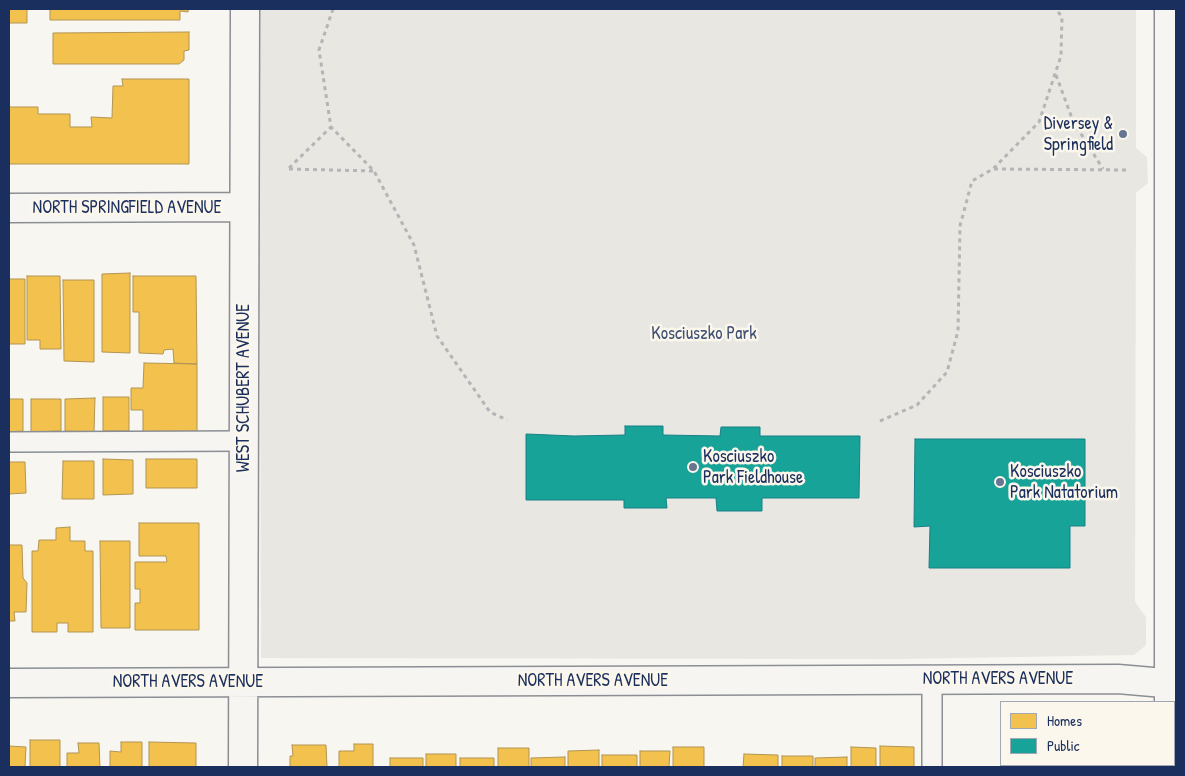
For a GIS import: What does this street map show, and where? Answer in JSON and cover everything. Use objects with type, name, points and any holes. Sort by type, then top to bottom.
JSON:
[{"type":"street","name":"WEST SCHUBERT AVENUE","points":[[243,767],[245,9]]},
{"type":"street","points":[[1169,9],[1173,211],[1172,690]]},
{"type":"street","name":"NORTH SPRINGFIELD AVENUE","points":[[9,208],[244,207]]},
{"type":"street","name":"NORTH AVERS AVENUE","points":[[9,683],[1118,679],[1172,690]]},
{"type":"lane","points":[[9,442],[244,441]]},
{"type":"lane","points":[[932,679],[932,767]]},
{"type":"path","points":[[333,9],[319,50],[331,127],[374,171],[414,245],[437,336],[490,412],[507,420]]},
{"type":"path","points":[[880,421],[917,405],[947,372],[958,331],[960,226],[972,181],[994,169],[1039,122],[1061,56],[1062,17],[1056,9]]},
{"type":"path","points":[[1055,74],[1073,120],[1103,170]]},
{"type":"path","points":[[331,127],[289,169],[374,171]]},
{"type":"path","points":[[994,169],[1130,170]]},
{"type":"green space","name":"Kosciuszko Park","points":[[259,9],[1136,9],[1136,148],[1147,157],[1148,183],[1136,193],[1135,602],[1146,617],[1146,645],[1134,655],[898,659],[261,658]]},
{"type":"building: Homes","points":[[9,9],[27,9],[27,23],[9,23]]},
{"type":"building: Homes","points":[[50,9],[188,9],[188,12],[180,11],[180,20],[50,20]]},
{"type":"building: Homes","points":[[189,32],[189,50],[184,51],[184,60],[179,64],[53,64],[53,33]]},
{"type":"building: Homes","points":[[122,79],[189,79],[189,164],[9,164],[9,107],[38,107],[38,114],[70,114],[70,127],[92,127],[91,117],[112,118],[113,86],[123,86]]},
{"type":"building: Homes","points":[[130,273],[130,353],[102,352],[102,274]]},
{"type":"building: Homes","points":[[27,276],[60,276],[61,349],[40,349],[40,340],[27,340]]},
{"type":"building: Homes","points":[[133,276],[196,276],[197,364],[174,363],[173,349],[164,350],[163,354],[139,353],[139,312],[133,312]]},
{"type":"building: Homes","points":[[9,279],[25,279],[25,344],[9,344]]},
{"type":"building: Homes","points":[[63,280],[94,280],[94,362],[64,361]]},
{"type":"building: Homes","points":[[144,363],[197,364],[197,434],[143,434],[143,410],[131,410],[131,388],[143,388]]},
{"type":"building: Homes","points":[[103,397],[129,397],[129,431],[103,431]]},
{"type":"building: Homes","points":[[95,398],[94,432],[65,431],[65,399]]},
{"type":"building: Homes","points":[[9,399],[23,399],[23,431],[9,432]]},
{"type":"building: Homes","points":[[31,399],[61,399],[61,431],[31,432]]},
{"type":"building: Homes","points":[[103,459],[133,460],[133,494],[103,495]]},
{"type":"building: Homes","points":[[146,459],[197,459],[197,488],[146,488]]},
{"type":"building: Homes","points":[[63,461],[94,461],[94,499],[62,499]]},
{"type":"building: Homes","points":[[9,462],[25,462],[26,493],[9,494]]},
{"type":"building: Homes","points":[[139,523],[199,523],[199,630],[135,630],[135,603],[140,603],[140,589],[135,589],[135,562],[167,562],[166,556],[139,556]]},
{"type":"building: Homes","points":[[70,527],[70,541],[85,541],[85,551],[93,551],[93,632],[68,632],[68,623],[57,623],[57,632],[32,632],[32,551],[38,551],[39,540],[56,540],[56,528]]},
{"type":"building: Homes","points":[[100,541],[130,541],[130,628],[101,628]]},
{"type":"building: Homes","points":[[9,545],[22,545],[23,578],[27,583],[26,612],[14,612],[15,621],[9,621]]},
{"type":"building: Homes","points":[[30,740],[60,740],[60,767],[30,767]]},
{"type":"building: Homes","points":[[121,742],[142,742],[142,767],[110,767],[110,751],[121,752]]},
{"type":"building: Homes","points":[[149,742],[196,743],[196,767],[149,767]]},
{"type":"building: Homes","points":[[78,743],[99,743],[100,767],[67,767],[67,753],[79,753]]},
{"type":"building: Homes","points":[[354,744],[373,744],[373,767],[339,767],[339,751],[354,751]]},
{"type":"building: Homes","points":[[292,745],[326,745],[327,767],[290,767],[290,756],[293,756]]},
{"type":"building: Homes","points":[[9,746],[26,747],[25,767],[9,767]]},
{"type":"building: Homes","points":[[880,746],[914,747],[914,767],[880,767]]},
{"type":"building: Homes","points":[[673,747],[704,747],[704,767],[673,767]]},
{"type":"building: Homes","points":[[851,747],[876,748],[876,767],[851,767]]},
{"type":"building: Homes","points":[[498,748],[529,748],[529,767],[498,767]]},
{"type":"building: Homes","points":[[599,750],[599,767],[568,767],[568,751]]},
{"type":"building: Homes","points":[[640,751],[670,751],[669,767],[640,767]]},
{"type":"building: Homes","points":[[426,754],[456,754],[456,767],[426,767]]},
{"type":"building: Homes","points":[[744,754],[778,755],[778,767],[743,767]]},
{"type":"building: Homes","points":[[602,755],[637,755],[637,767],[602,767]]},
{"type":"building: Homes","points":[[782,756],[813,756],[813,767],[782,767]]},
{"type":"building: Homes","points":[[565,757],[565,767],[531,767],[531,758]]},
{"type":"building: Homes","points":[[847,757],[847,767],[815,767],[815,758]]},
{"type":"building: Homes","points":[[390,758],[423,758],[423,767],[390,767]]},
{"type":"building: Homes","points":[[460,758],[494,758],[494,767],[460,767]]},
{"type":"building: Public","name":"Kosciuszko Park Fieldhouse","points":[[625,426],[663,426],[663,435],[720,436],[721,427],[760,427],[760,436],[860,436],[859,498],[762,498],[762,511],[717,511],[716,498],[666,498],[667,508],[624,508],[624,500],[526,500],[526,434],[574,436],[625,435]]},
{"type":"building: Public","name":"Kosciuszko Park Natatorium","points":[[915,439],[1085,439],[1085,526],[1070,526],[1070,568],[929,568],[930,526],[914,527]]},
{"type":"place","name":"Diversey & Springfield","points":[[1123,134]]},
{"type":"place","name":"Kosciuszko Park Fieldhouse","points":[[693,467]]},
{"type":"place","name":"Kosciuszko Park Natatorium","points":[[1000,482]]}]
